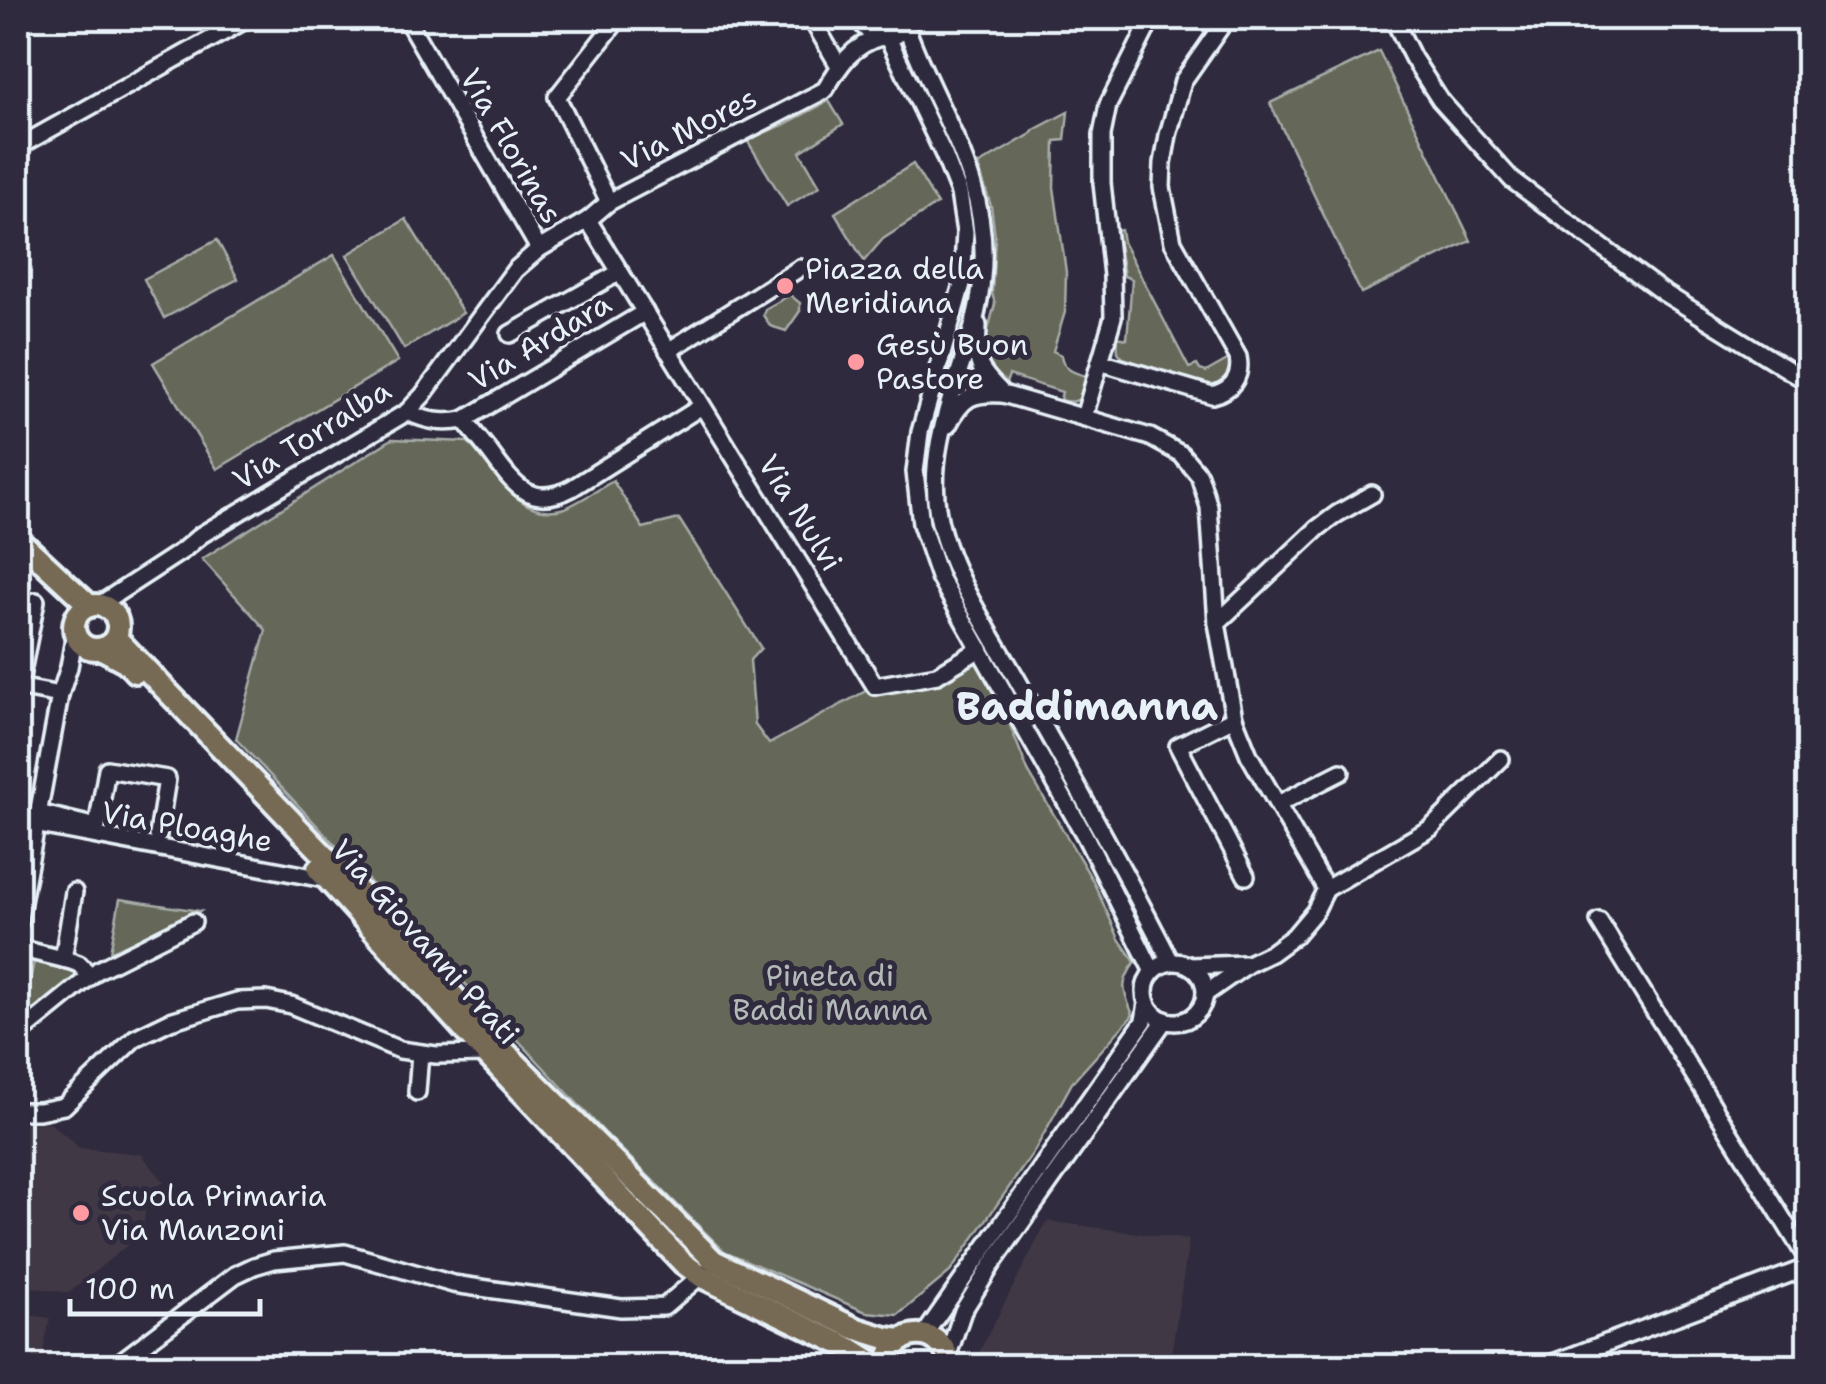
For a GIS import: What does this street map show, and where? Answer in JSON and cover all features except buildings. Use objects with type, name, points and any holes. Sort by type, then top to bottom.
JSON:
[{"type":"main road","points":[[18,539],[90,615]]},
{"type":"main road","points":[[18,555],[90,615],[118,622],[105,645],[83,645],[90,615]]},
{"type":"main road","name":"Via Giovanni Prati","points":[[105,645],[126,662],[682,1263],[708,1268],[854,1328],[901,1340]]},
{"type":"main road","name":"Via Giovanni Prati","points":[[105,645],[346,878],[708,1268],[878,1366]]},
{"type":"main road","points":[[887,1366],[891,1352],[908,1336],[924,1335],[938,1342],[949,1361]]},
{"type":"street","points":[[18,147],[249,18]]},
{"type":"street","name":"Via Florinas","points":[[406,18],[540,249]]},
{"type":"street","points":[[609,202],[557,98],[620,18]]},
{"type":"street","points":[[811,18],[839,66]]},
{"type":"street","points":[[858,18],[866,30],[884,38],[944,154],[959,193],[964,232],[962,284],[920,432],[916,472],[920,524],[939,577],[1084,836],[1153,972]]},
{"type":"street","points":[[853,50],[858,18]]},
{"type":"street","points":[[1084,417],[1112,317],[1102,135],[1108,106],[1152,18]]},
{"type":"street","points":[[1100,362],[1212,395],[1226,390],[1239,373],[1238,357],[1173,242],[1162,187],[1168,134],[1184,81],[1226,18]]},
{"type":"street","points":[[1393,18],[1440,100],[1512,180],[1661,292],[1808,382]]},
{"type":"street","points":[[910,23],[976,192],[984,256],[977,361],[985,376],[1004,394]]},
{"type":"street","name":"Via Mores","points":[[540,249],[588,220],[609,202],[825,90],[853,50],[910,23]]},
{"type":"street","name":"Via Nulvi","points":[[588,220],[874,686],[937,675],[980,649]]},
{"type":"street","name":"Via Torralba","points":[[90,615],[201,535],[407,412],[515,270],[540,249]]},
{"type":"street","points":[[668,351],[800,268]]},
{"type":"street","points":[[510,334],[620,272]]},
{"type":"street","points":[[978,306],[938,444],[934,483],[939,518],[954,567],[1090,807],[1171,962]]},
{"type":"street","name":"Via Ardara","points":[[464,420],[644,312]]},
{"type":"street","points":[[938,444],[965,399],[982,392],[1004,394],[1084,417],[1150,438],[1181,454],[1199,475],[1209,507],[1217,623],[1234,718],[1249,755],[1326,889]]},
{"type":"street","points":[[407,412],[427,421],[464,420],[509,480],[524,492],[543,497],[558,496],[572,488],[702,406]]},
{"type":"street","points":[[1217,623],[1318,528],[1372,494]]},
{"type":"street","points":[[36,601],[18,687],[60,695]]},
{"type":"street","points":[[18,924],[60,695],[90,615]]},
{"type":"street","points":[[69,666],[105,645]]},
{"type":"street","points":[[1234,718],[1178,746],[1246,876]]},
{"type":"street","points":[[1205,994],[1294,936],[1315,911],[1326,889],[1418,837],[1501,759]]},
{"type":"street","points":[[18,821],[37,819],[98,827],[108,769],[167,778],[158,834]]},
{"type":"street","points":[[1278,804],[1341,772]]},
{"type":"street","name":"Via Ploaghe","points":[[37,819],[329,880]]},
{"type":"street","points":[[64,959],[74,892]]},
{"type":"street","points":[[1545,1366],[1808,1264],[1599,921]]},
{"type":"street","points":[[18,1034],[98,970],[193,922]]},
{"type":"street","points":[[18,948],[79,964],[90,976]]},
{"type":"street","points":[[924,1335],[1144,1020],[1146,987],[1153,972],[1171,962],[1181,962],[1202,978],[1203,1004],[1192,1018],[1164,1020],[1147,1003]]},
{"type":"street","points":[[1190,966],[1248,964]]},
{"type":"street","points":[[18,1111],[64,1106],[136,1038],[170,1021],[236,1001],[266,1000],[291,1006],[400,1050],[436,1055],[486,1054]]},
{"type":"street","points":[[949,1361],[963,1311],[1164,1020]]},
{"type":"street","points":[[417,1092],[420,1053]]},
{"type":"street","points":[[115,1366],[236,1275],[274,1260],[345,1254],[453,1284],[621,1308],[664,1307],[708,1268]]},
{"type":"shaded area","name":"Scuola Primaria Via Manzoni","points":[[49,1122],[80,1148],[141,1154],[164,1182],[147,1195],[143,1232],[69,1293],[33,1287],[28,1315],[50,1318],[40,1366],[18,1366],[18,1124]]},
{"type":"shaded area","points":[[1047,1221],[1189,1240],[1171,1355],[1186,1358],[1192,1366],[975,1366]]},
{"type":"shaded area","points":[[435,1354],[524,1364],[524,1366],[434,1366]]},
{"type":"green space","points":[[1379,51],[1471,241],[1361,293],[1270,103]]},
{"type":"green space","points":[[829,101],[843,124],[800,152],[820,186],[787,206],[747,140]]},
{"type":"green space","points":[[1068,112],[1065,140],[1055,141],[1054,187],[1066,272],[1065,312],[1053,351],[1061,355],[1067,368],[1089,377],[1083,394],[1073,401],[1060,400],[1062,392],[1009,375],[1006,383],[995,379],[986,368],[983,348],[995,304],[995,236],[991,206],[978,165]]},
{"type":"green space","points":[[913,164],[937,204],[883,239],[864,261],[835,213]]},
{"type":"green space","points":[[406,219],[463,313],[404,349],[347,255]]},
{"type":"green space","points":[[1121,230],[1123,242],[1189,368],[1197,365],[1206,372],[1229,359],[1232,367],[1225,381],[1211,386],[1123,358],[1118,352],[1117,337],[1127,339],[1132,279],[1124,276],[1117,231]]},
{"type":"green space","points":[[217,240],[238,279],[164,318],[144,279]]},
{"type":"green space","points":[[334,255],[398,361],[217,469],[153,363]]},
{"type":"green space","points":[[790,295],[800,303],[800,311],[786,331],[770,326],[763,315],[765,309]]},
{"type":"green space","name":"Pineta di Baddi Manna","points":[[392,439],[468,442],[509,490],[534,508],[565,508],[613,481],[643,528],[679,519],[761,648],[750,660],[755,725],[769,744],[875,686],[919,679],[980,649],[1028,771],[1135,962],[1124,988],[1133,1015],[1072,1083],[1035,1150],[950,1272],[898,1315],[866,1312],[724,1251],[606,1134],[236,739],[266,630],[202,559]]},
{"type":"green space","points":[[120,899],[200,911],[110,952]]},
{"type":"green space","points":[[34,961],[74,972],[76,976],[25,1018],[23,1016]]},
{"type":"place","name":"Piazza della Meridiana","points":[[785,286]]},
{"type":"place","name":"Gesù Buon Pastore","points":[[856,362]]},
{"type":"place","name":"Scuola Primaria Via Manzoni","points":[[81,1213]]},
{"type":"district","name":"Baddimanna","points":[[1087,706]]}]
